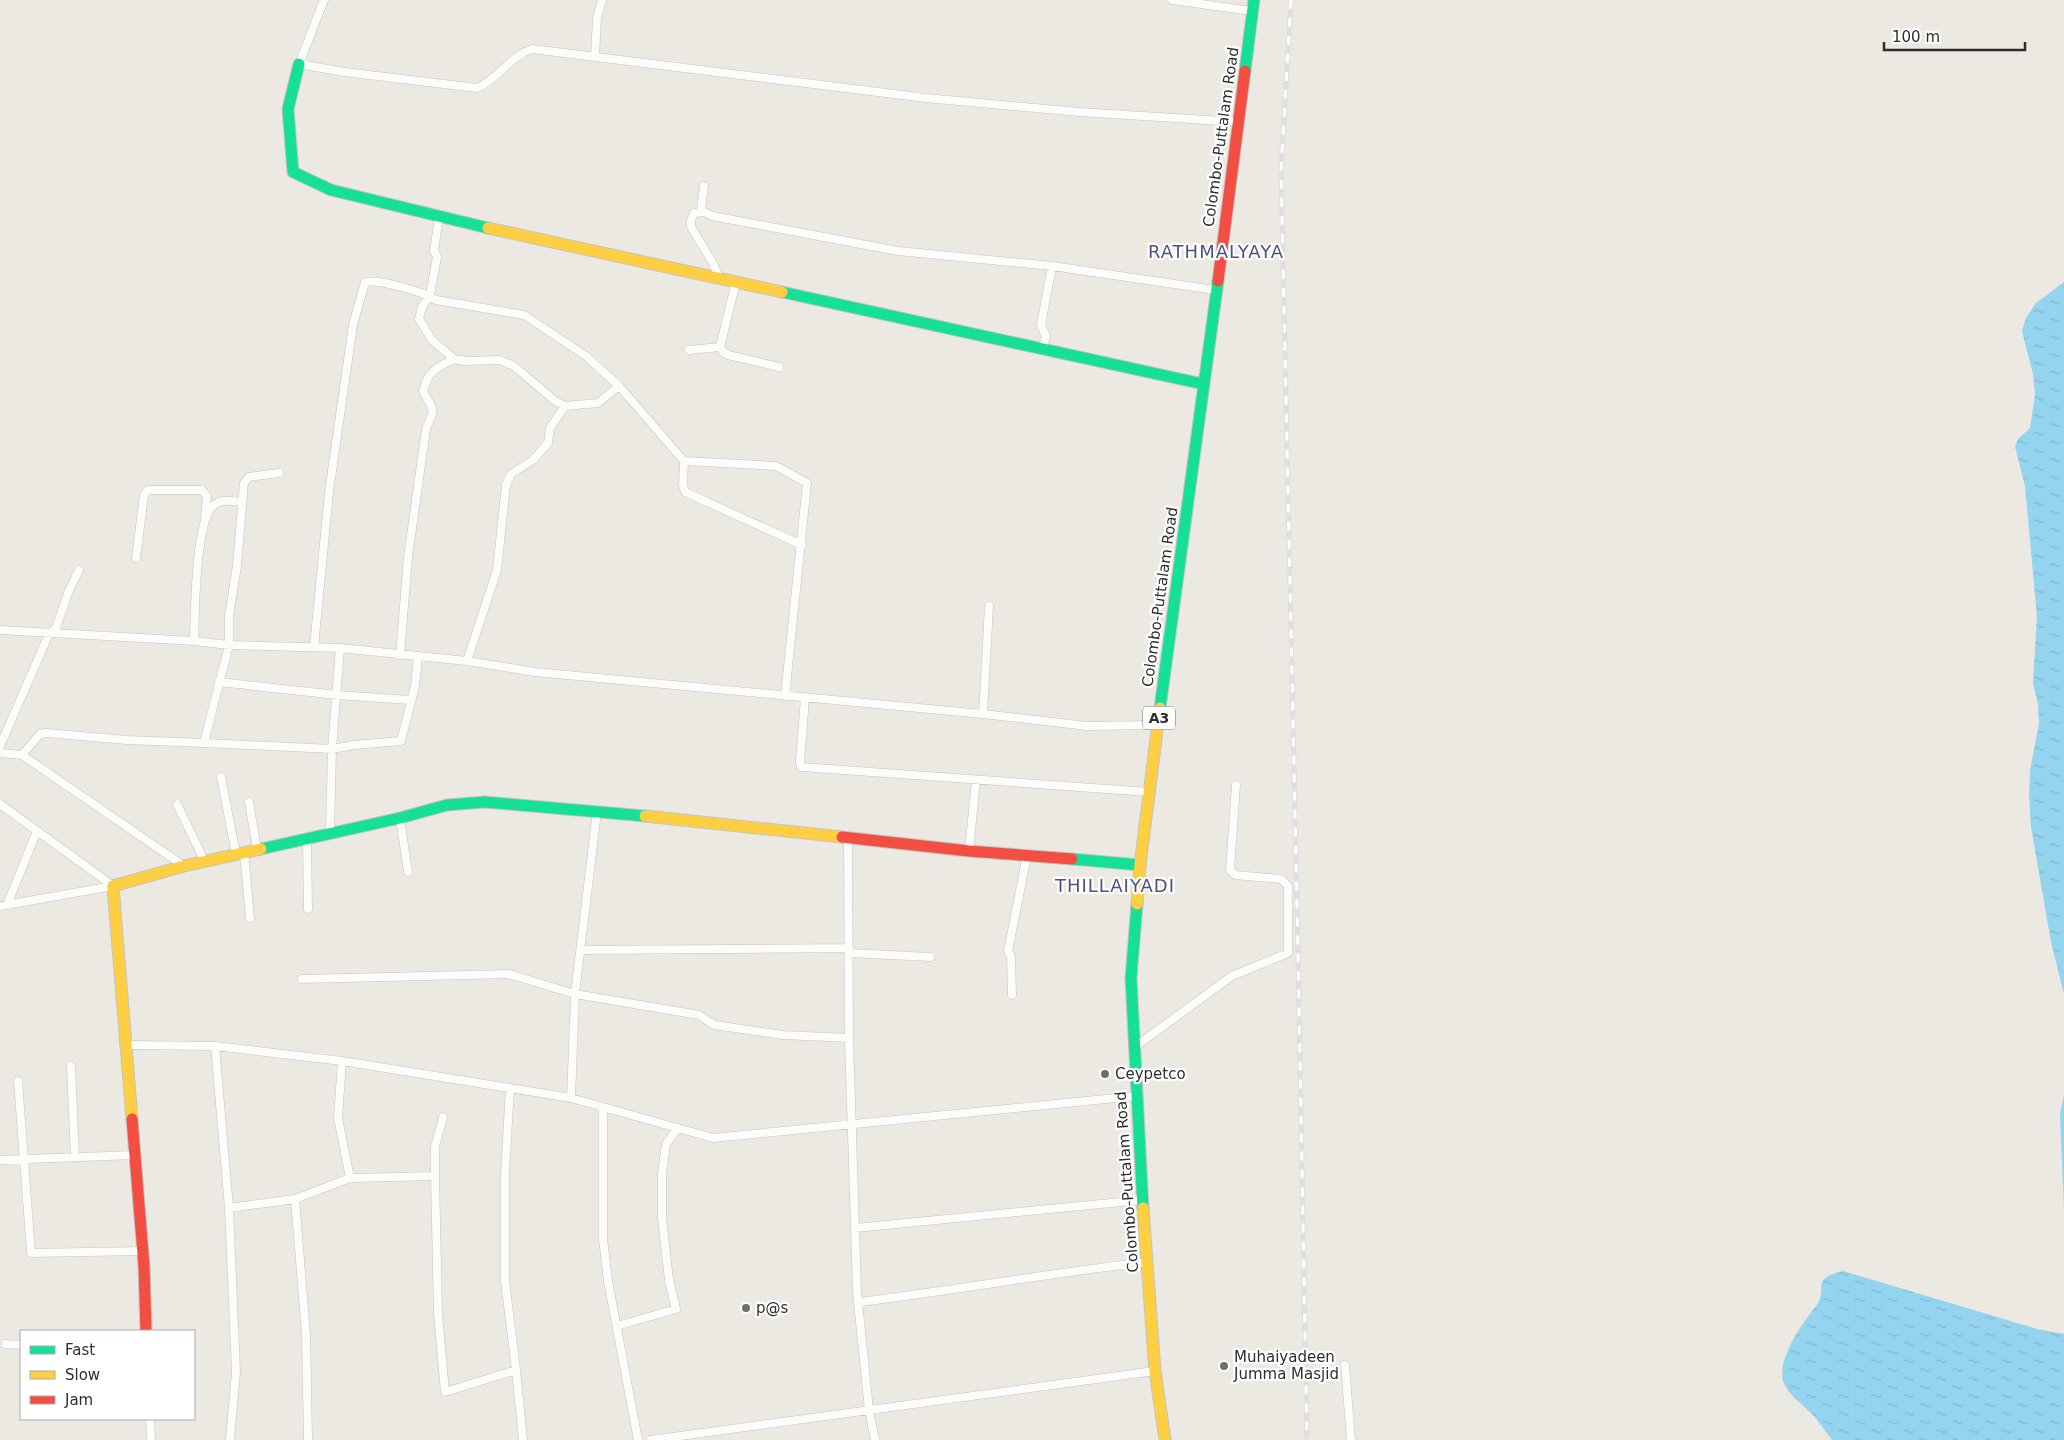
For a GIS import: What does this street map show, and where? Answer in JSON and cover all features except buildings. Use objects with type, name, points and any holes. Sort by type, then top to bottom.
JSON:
[{"type":"main road","name":"Colombo-Puttalam Road","points":[[1164,1440],[1155,1371],[1142,1200],[1132,978],[1140,865],[1149,792],[1253,5]]},
{"type":"main road","points":[[298,64],[288,109],[293,172],[330,190],[439,217],[1203,384]]},
{"type":"main road","points":[[146,1330],[142,1251],[114,886],[184,866],[400,818],[447,805],[485,802],[597,811],[969,851],[1140,865]]},
{"type":"street","points":[[324,0],[298,64],[344,72],[477,88],[486,84],[520,53],[532,49],[926,98],[1079,112],[1239,122]]},
{"type":"street","points":[[594,57],[597,18],[602,0]]},
{"type":"street","points":[[1172,0],[1253,5]]},
{"type":"street","points":[[704,186],[701,210],[712,216],[898,251],[1052,266],[1215,290]]},
{"type":"street","points":[[704,212],[694,213],[691,227],[720,278]]},
{"type":"street","points":[[439,217],[434,251],[437,257],[430,295],[422,307],[419,319],[432,340],[454,359],[465,361],[500,360],[514,366],[555,401],[565,406],[598,403],[619,386]]},
{"type":"street","points":[[1043,349],[1046,336],[1041,325],[1052,266]]},
{"type":"street","points":[[314,646],[329,492],[353,325],[365,282],[371,281],[430,295],[436,300],[524,315],[586,356],[619,386],[684,461],[683,485],[685,492],[802,545]]},
{"type":"street","points":[[736,282],[720,347],[728,355],[779,367]]},
{"type":"street","points":[[690,350],[720,347]]},
{"type":"street","points":[[400,655],[408,557],[426,429],[434,411],[432,404],[423,391],[432,371],[454,359]]},
{"type":"street","points":[[467,662],[497,570],[506,485],[512,474],[533,460],[548,444],[550,428],[565,406]]},
{"type":"street","points":[[684,461],[776,466],[807,483],[785,696]]},
{"type":"street","points":[[204,743],[229,645],[229,616],[237,566],[244,483],[249,477],[278,473]]},
{"type":"street","points":[[136,558],[144,495],[148,490],[202,490],[207,496],[205,522],[196,574],[194,642]]},
{"type":"street","points":[[205,522],[212,507],[222,501],[242,502]]},
{"type":"street","points":[[0,746],[49,634],[56,628],[79,570]]},
{"type":"street","points":[[983,714],[989,606]]},
{"type":"street","points":[[0,630],[229,645],[340,648],[467,662],[535,672],[983,714],[1087,726],[1158,725]]},
{"type":"street","points":[[330,834],[332,749],[340,648]]},
{"type":"street","points":[[22,754],[40,734],[46,733],[127,740],[332,749],[401,741],[415,686],[418,657]]},
{"type":"street","points":[[219,682],[337,695],[410,700]]},
{"type":"street","points":[[805,698],[801,767],[1149,792]]},
{"type":"street","points":[[0,753],[22,754],[184,866]]},
{"type":"street","points":[[221,777],[240,853],[250,918]]},
{"type":"street","points":[[969,851],[976,780]]},
{"type":"street","points":[[1136,1046],[1232,976],[1288,954],[1288,886],[1281,879],[1235,875],[1230,870],[1236,785]]},
{"type":"street","points":[[249,802],[258,849]]},
{"type":"street","points":[[0,804],[114,886]]},
{"type":"street","points":[[177,804],[205,862]]},
{"type":"street","points":[[571,1098],[575,994],[597,811]]},
{"type":"street","points":[[400,818],[408,872]]},
{"type":"street","points":[[4,906],[37,830]]},
{"type":"street","points":[[848,838],[849,1038],[857,1292],[860,1302],[869,1410],[875,1440]]},
{"type":"street","points":[[307,839],[308,909]]},
{"type":"street","points":[[1012,995],[1011,956],[1008,951],[1027,856]]},
{"type":"street","points":[[4,906],[114,886]]},
{"type":"street","points":[[580,950],[849,951],[930,957]]},
{"type":"street","points":[[302,979],[509,974],[575,994],[699,1015],[714,1025],[783,1035],[849,1038]]},
{"type":"street","points":[[126,1044],[215,1046],[342,1061],[571,1098],[713,1138],[1136,1096]]},
{"type":"street","points":[[215,1046],[229,1208],[236,1372],[230,1440]]},
{"type":"street","points":[[342,1061],[338,1118],[350,1178]]},
{"type":"street","points":[[71,1066],[75,1157]]},
{"type":"street","points":[[18,1081],[31,1253],[142,1251]]},
{"type":"street","points":[[510,1088],[505,1172],[505,1281],[523,1440]]},
{"type":"street","points":[[603,1108],[604,1238],[608,1281],[638,1440]]},
{"type":"street","points":[[444,1117],[434,1147],[438,1314],[445,1392],[516,1370]]},
{"type":"street","points":[[617,1326],[676,1309],[667,1262],[662,1209],[662,1174],[666,1144],[678,1128]]},
{"type":"street","points":[[0,1160],[135,1155]]},
{"type":"street","points":[[229,1208],[295,1200],[350,1178],[435,1176]]},
{"type":"street","points":[[295,1200],[306,1334],[308,1440]]},
{"type":"street","points":[[855,1228],[1142,1200]]},
{"type":"street","points":[[860,1302],[966,1289],[1081,1270],[1147,1262]]},
{"type":"street","points":[[5,1344],[20,1345]]},
{"type":"street","points":[[1346,1364],[1351,1440]]},
{"type":"street","points":[[651,1440],[1155,1371]]},
{"type":"street","points":[[869,1410],[1020,1390]]},
{"type":"street","points":[[150,1420],[151,1440]]},
{"type":"water","points":[[2064,282],[2064,994],[2051,942],[2031,827],[2030,770],[2039,724],[2038,704],[2033,683],[2037,617],[2025,486],[2015,447],[2018,439],[2030,428],[2035,394],[2033,374],[2022,331],[2026,318],[2036,303]]},
{"type":"water","points":[[2064,1095],[2064,1209],[2060,1114]]},
{"type":"water","points":[[1843,1271],[2037,1329],[2064,1334],[2064,1440],[1832,1440],[1814,1416],[1787,1389],[1782,1376],[1786,1355],[1797,1333],[1819,1300],[1823,1281],[1826,1277]]},
{"type":"railway","points":[[1291,0],[1281,169],[1307,1440]]},
{"type":"traffic: fast","points":[[1245,71],[1254,0]]},
{"type":"traffic: fast","points":[[299,64],[288,109],[293,172],[331,190],[488,228]]},
{"type":"traffic: fast","points":[[1160,708],[1218,281]]},
{"type":"traffic: fast","points":[[782,292],[1203,384]]},
{"type":"traffic: fast","points":[[261,849],[400,818],[447,805],[485,802],[645,816]]},
{"type":"traffic: fast","points":[[1072,859],[1140,865]]},
{"type":"traffic: fast","points":[[1137,904],[1131,978],[1143,1208]]},
{"type":"traffic: slow","points":[[488,228],[782,292]]},
{"type":"traffic: slow","points":[[1137,904],[1140,865],[1160,708]]},
{"type":"traffic: slow","points":[[645,816],[842,837]]},
{"type":"traffic: slow","points":[[132,1119],[113,886],[184,866],[261,849]]},
{"type":"traffic: slow","points":[[1143,1208],[1155,1371],[1165,1440]]},
{"type":"traffic: jam","points":[[1218,281],[1245,71]]},
{"type":"traffic: jam","points":[[842,837],[969,851],[1072,859]]},
{"type":"traffic: jam","points":[[132,1119],[144,1266],[146,1330]]},
{"type":"place","name":"Ceypetco","points":[[1105,1074]]},
{"type":"place","name":"p@s","points":[[746,1308]]},
{"type":"place","name":"Muhaiyadeen Jumma Masjid","points":[[1224,1366]]},
{"type":"district","name":"RATHMALYAYA","points":[[1216,252]]},
{"type":"district","name":"THILLAIYADI","points":[[1115,886]]}]
